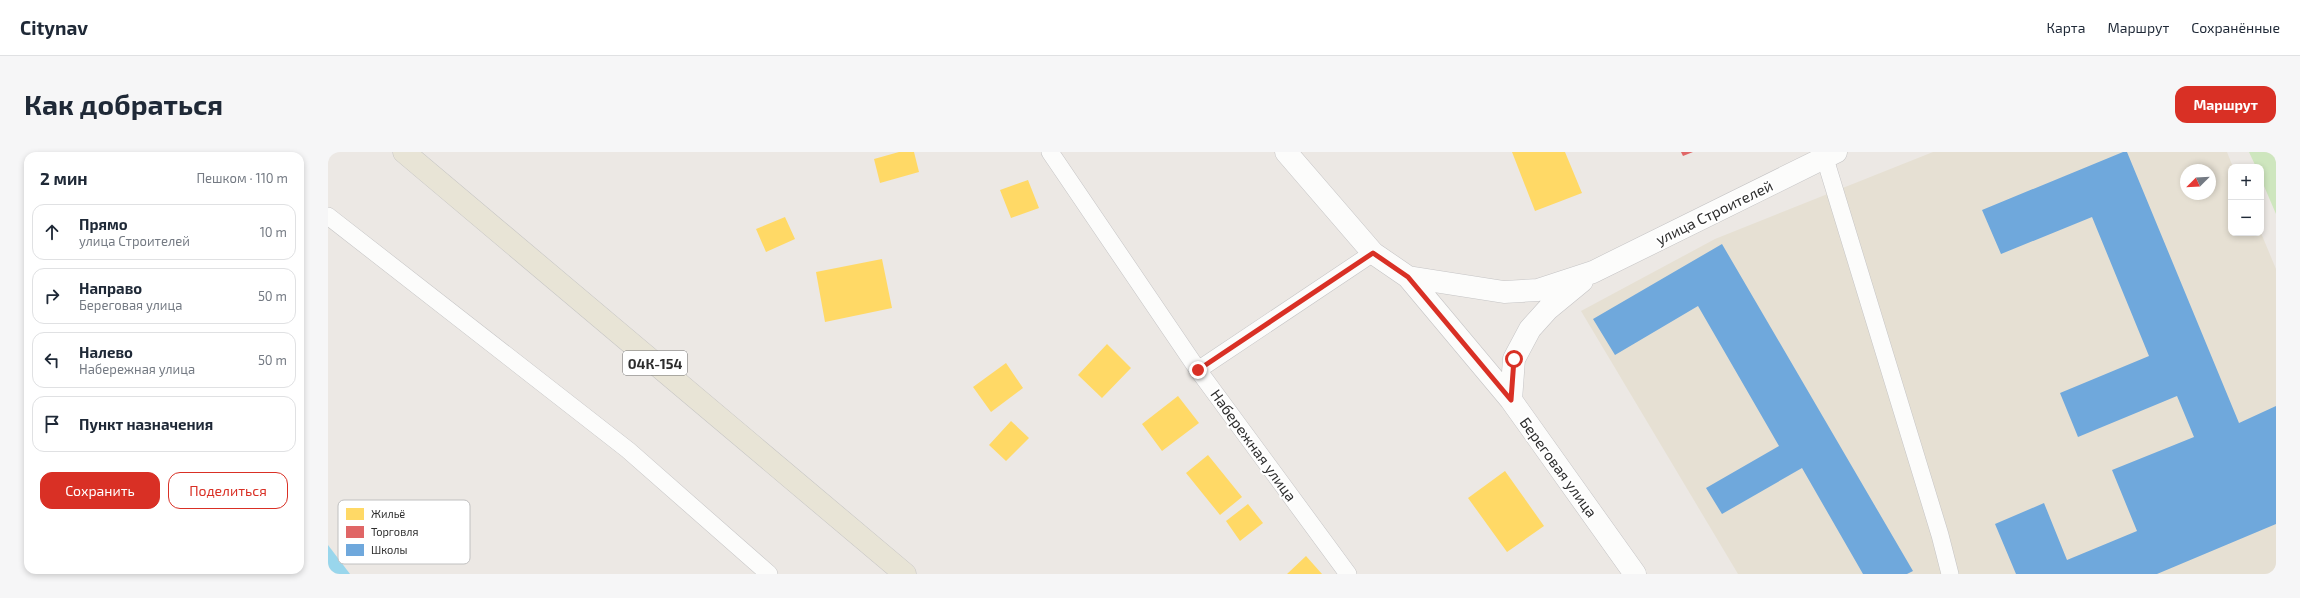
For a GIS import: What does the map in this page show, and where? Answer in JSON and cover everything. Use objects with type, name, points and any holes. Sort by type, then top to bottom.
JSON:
[{"type":"main road","name":"04К-154","points":[[404,152],[905,574]]},
{"type":"street","name":"Береговая улица","points":[[1286,152],[1373,253],[1408,277],[1511,400],[1635,574]]},
{"type":"street","name":"улица Строителей","points":[[1408,277],[1504,292],[1538,290],[1592,272],[1828,154]]},
{"type":"street","name":"улица Строителей","points":[[1511,400],[1514,359],[1530,329],[1548,309],[1592,272]]},
{"type":"lane","name":"Набережная улица","points":[[1050,152],[1198,370],[1348,574]]},
{"type":"lane","points":[[1828,154],[1940,535],[1950,574]]},
{"type":"lane","points":[[328,216],[628,450],[769,574]]},
{"type":"lane","points":[[1198,370],[1373,253]]},
{"type":"shaded area","points":[[1933,152],[2227,152],[2232,164],[2228,164],[2228,236],[2262,236],[2276,269],[2276,574],[1738,574],[1581,311],[1715,239]]},
{"type":"green space","points":[[2249,152],[2276,152],[2276,214],[2264,186],[2264,164],[2255,164]]},
{"type":"water","points":[[328,545],[338,558],[338,564],[342,564],[350,574],[328,574]]},
{"type":"building: Жильё","points":[[899,152],[914,152],[919,172],[880,183],[874,159]]},
{"type":"building: Жильё","points":[[1512,152],[1565,152],[1582,193],[1535,211]]},
{"type":"building: Жильё","points":[[1028,180],[1039,208],[1011,218],[1000,190]]},
{"type":"building: Жильё","points":[[785,217],[795,239],[766,252],[756,229]]},
{"type":"building: Жильё","points":[[882,259],[892,308],[825,322],[816,272]]},
{"type":"building: Жильё","points":[[1107,344],[1131,368],[1102,398],[1078,375]]},
{"type":"building: Жильё","points":[[1006,363],[1023,388],[991,412],[973,387]]},
{"type":"building: Жильё","points":[[1178,396],[1199,423],[1162,451],[1142,424]]},
{"type":"building: Жильё","points":[[1011,421],[1029,438],[1006,461],[989,445]]},
{"type":"building: Жильё","points":[[1208,455],[1242,497],[1220,515],[1186,473]]},
{"type":"building: Жильё","points":[[1505,471],[1544,526],[1507,552],[1468,498]]},
{"type":"building: Жильё","points":[[1248,504],[1263,523],[1240,541],[1226,521]]},
{"type":"building: Жильё","points":[[1306,556],[1322,574],[1287,574]]},
{"type":"building: Торговля","points":[[1681,152],[1693,152],[1683,156]]},
{"type":"building: Школы","points":[[2123,152],[2127,152],[2239,423],[2276,406],[2276,524],[2157,574],[2016,574],[1995,524],[2044,503],[2067,560],[2137,531],[2112,470],[2194,437],[2177,396],[2078,437],[2060,393],[2149,356],[2092,217],[2001,254],[1982,210]]},
{"type":"building: Школы","points":[[1722,244],[1913,571],[1907,574],[1863,574],[1802,468],[1722,514],[1706,488],[1779,446],[1698,306],[1615,355],[1593,319]]},
{"type":"route","points":[[1198,370],[1373,253],[1408,277],[1511,400],[1514,359]]}]
